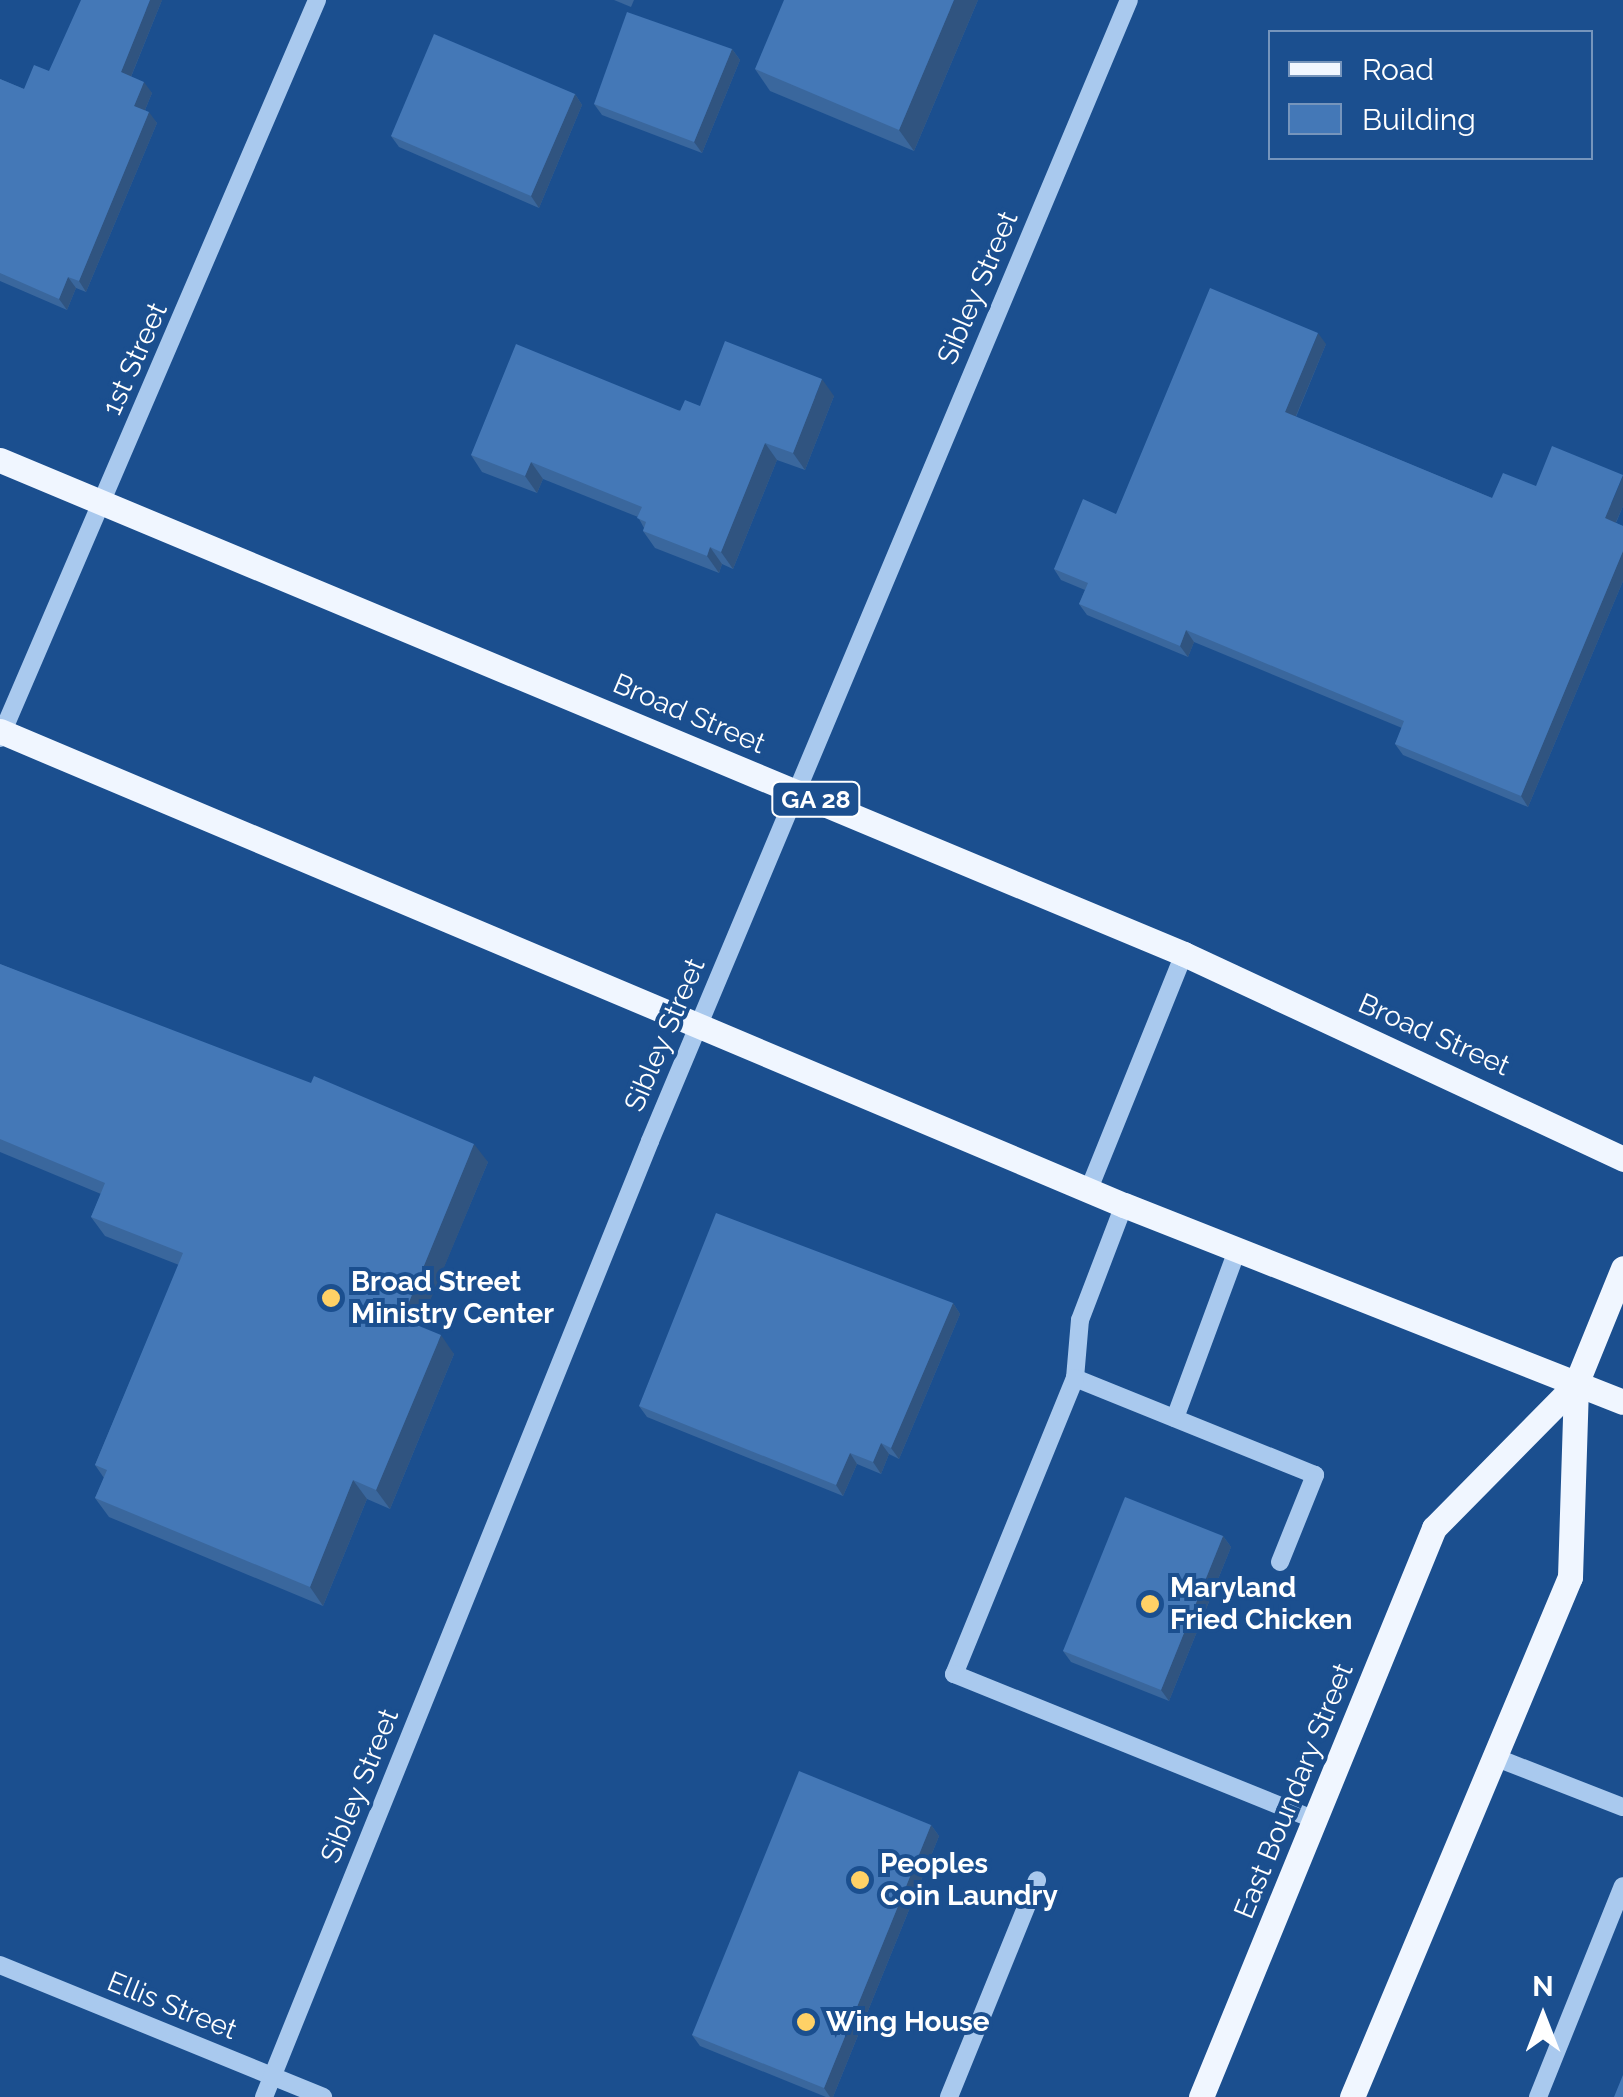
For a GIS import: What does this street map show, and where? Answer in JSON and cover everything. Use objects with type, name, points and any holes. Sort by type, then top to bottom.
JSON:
[{"type":"main road","name":"Broad Street","points":[[0,460],[1184,954],[1623,1159]]},
{"type":"main road","points":[[1,734],[1124,1205],[1623,1402]]},
{"type":"main road","name":"East Boundary Street","points":[[1352,2097],[1570,1577],[1576,1384],[1623,1268]]},
{"type":"main road","name":"East Boundary Street","points":[[1201,2097],[1434,1528],[1576,1384]]},
{"type":"street","name":"1st Street","points":[[1,734],[317,0]]},
{"type":"street","name":"Sibley Street","points":[[264,2097],[700,1024],[1129,0]]},
{"type":"street","points":[[1089,1189],[1184,954]]},
{"type":"street","points":[[1124,1205],[1080,1320],[1074,1378],[954,1674],[1315,1820]]},
{"type":"street","points":[[1175,1418],[1237,1250]]},
{"type":"street","points":[[1074,1378],[1315,1475],[1280,1562]]},
{"type":"street","points":[[1497,1758],[1623,1806]]},
{"type":"street","points":[[949,2097],[1037,1880]]},
{"type":"street","points":[[1538,2097],[1623,1886]]},
{"type":"street","name":"Ellis Street","points":[[0,1965],[323,2097]]},
{"type":"building","points":[[81,0],[150,0],[121,72],[144,82],[134,106],[149,112],[79,281],[68,277],[59,299],[0,273],[0,79],[24,89],[34,65],[49,71]]},
{"type":"building","points":[[784,0],[954,0],[899,130],[755,69]]},
{"type":"building","points":[[627,12],[732,49],[694,142],[594,104]]},
{"type":"building","points":[[434,34],[575,94],[531,196],[391,136]]},
{"type":"building","points":[[1210,288],[1318,333],[1285,412],[1492,498],[1503,473],[1536,486],[1552,446],[1623,475],[1605,518],[1623,526],[1623,551],[1521,796],[1395,744],[1404,721],[1186,630],[1180,646],[1079,604],[1088,583],[1054,569],[1083,499],[1116,514]]},
{"type":"building","points":[[725,341],[822,379],[793,453],[765,443],[721,552],[710,547],[707,556],[643,531],[646,522],[637,518],[642,507],[531,462],[525,476],[471,455],[516,344],[680,411],[685,400],[700,406]]},
{"type":"building","points":[[0,964],[311,1083],[314,1076],[474,1144],[402,1319],[441,1335],[376,1490],[353,1480],[310,1587],[95,1498],[107,1470],[95,1465],[183,1253],[91,1217],[105,1183],[0,1139]]},
{"type":"building","points":[[716,1213],[953,1303],[891,1448],[881,1443],[873,1462],[850,1453],[836,1485],[639,1406]]},
{"type":"building","points":[[1125,1497],[1223,1536],[1161,1690],[1063,1651]]},
{"type":"building","points":[[799,1771],[931,1825],[824,2088],[692,2035]]},
{"type":"building","points":[[1623,2075],[1623,2097],[1614,2097]]},
{"type":"place","name":"Broad Street Ministry Center","points":[[331,1298]]},
{"type":"place","name":"Maryland Fried Chicken","points":[[1150,1604]]},
{"type":"place","name":"Peoples Coin Laundry","points":[[860,1880]]},
{"type":"place","name":"Wing House","points":[[806,2022]]}]
